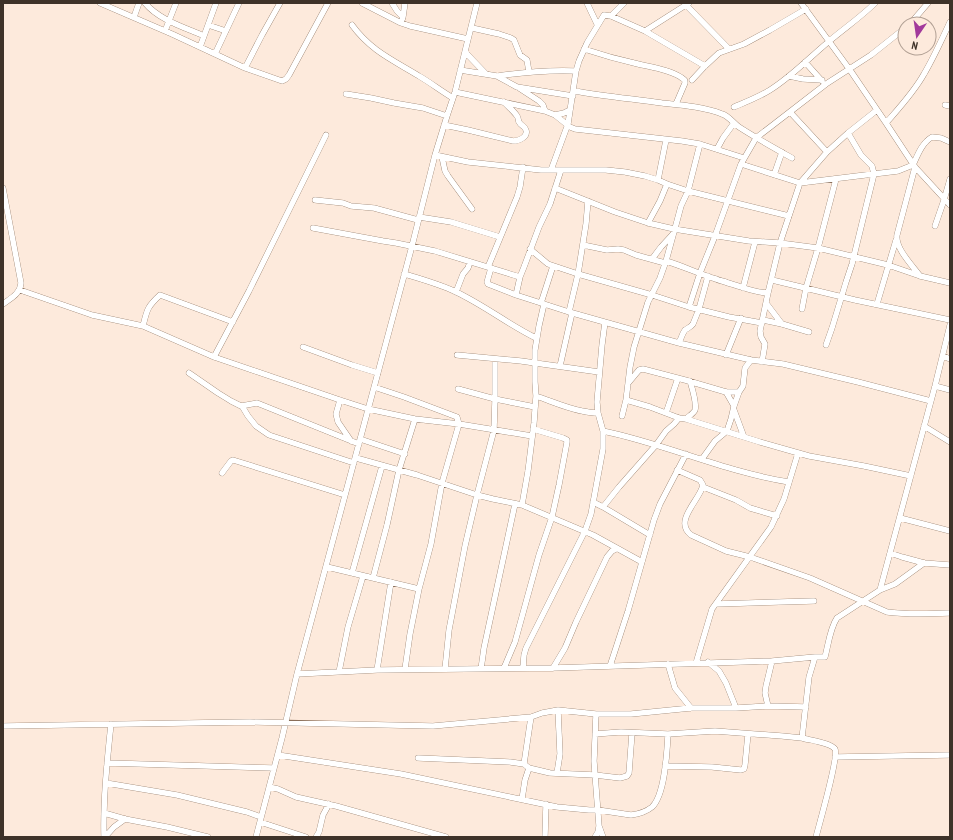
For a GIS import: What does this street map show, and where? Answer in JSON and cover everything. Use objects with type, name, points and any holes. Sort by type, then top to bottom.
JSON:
[{"type":"street","points":[[100,3],[245,68],[277,80],[286,79],[294,67],[328,3]]},
{"type":"street","points":[[134,18],[139,3]]},
{"type":"street","points":[[145,3],[153,11],[169,20],[204,36]]},
{"type":"street","points":[[165,31],[176,3]]},
{"type":"street","points":[[200,47],[216,3]]},
{"type":"street","points":[[215,54],[239,3]]},
{"type":"street","points":[[245,68],[280,3]]},
{"type":"street","points":[[362,3],[419,28],[468,39]]},
{"type":"street","points":[[392,3],[402,20]]},
{"type":"street","points":[[402,20],[405,3]]},
{"type":"street","points":[[256,837],[278,755],[297,674],[327,567],[435,155],[454,95],[464,52],[472,28],[477,3]]},
{"type":"street","points":[[587,3],[597,24]]},
{"type":"street","points":[[611,16],[624,3]]},
{"type":"street","points":[[801,3],[850,70],[914,166],[950,205]]},
{"type":"street","points":[[734,107],[766,92],[789,76],[875,3]]},
{"type":"street","points":[[917,16],[928,3]]},
{"type":"street","points":[[645,31],[688,4],[729,50]]},
{"type":"street","points":[[692,80],[716,55],[744,44],[806,9]]},
{"type":"street","points":[[591,11],[611,16],[645,31],[705,66]]},
{"type":"street","points":[[551,170],[568,124],[576,71],[584,49],[597,24],[604,15]]},
{"type":"street","points":[[886,123],[904,103],[924,74],[948,30],[950,22]]},
{"type":"street","points":[[208,25],[226,31]]},
{"type":"street","points":[[352,25],[362,37],[380,53],[436,87],[454,95],[504,102],[545,111],[555,115],[572,128],[580,130],[628,134],[700,144],[744,158]]},
{"type":"street","points":[[472,28],[507,36],[514,40],[520,55],[527,60],[529,72]]},
{"type":"street","points":[[689,307],[700,273],[741,164],[756,138],[790,112],[824,82],[850,70],[897,34]]},
{"type":"street","points":[[584,49],[605,56],[656,68],[681,77],[684,79],[685,83],[676,104]]},
{"type":"street","points":[[464,52],[486,74]]},
{"type":"street","points":[[805,62],[824,82]]},
{"type":"street","points":[[460,70],[497,76],[518,86],[539,101],[543,105],[545,111]]},
{"type":"street","points":[[497,76],[529,72],[576,71]]},
{"type":"street","points":[[789,76],[824,82]]},
{"type":"street","points":[[518,86],[573,94],[676,104],[708,110],[723,114],[756,138],[792,158]]},
{"type":"street","points":[[346,94],[424,108],[447,116]]},
{"type":"street","points":[[444,125],[518,141],[523,138],[526,130],[519,122],[518,117],[504,102]]},
{"type":"street","points":[[555,115],[570,110]]},
{"type":"street","points":[[762,362],[765,344],[760,336],[768,293],[780,243],[800,183],[827,152],[877,110]]},
{"type":"street","points":[[790,112],[827,152]]},
{"type":"street","points":[[717,149],[734,123]]},
{"type":"street","points":[[826,345],[854,257],[874,174],[872,166],[861,155],[848,134]]},
{"type":"street","points":[[214,357],[249,291],[326,135]]},
{"type":"street","points":[[877,304],[896,240],[914,166],[922,148],[927,140],[932,137],[941,138],[950,142]]},
{"type":"street","points":[[658,180],[666,140]]},
{"type":"street","points":[[622,416],[626,400],[632,358],[639,331],[666,262],[681,206],[688,191],[700,144]]},
{"type":"street","points":[[774,174],[782,152]]},
{"type":"street","points":[[435,155],[468,162],[551,170],[606,170],[625,172],[645,176],[688,191],[789,216]]},
{"type":"street","points":[[442,157],[445,171],[472,209]]},
{"type":"street","points":[[741,164],[800,183],[898,171],[914,166]]},
{"type":"street","points":[[522,167],[520,187],[490,267],[487,282],[488,284],[516,295],[570,312],[679,343],[726,355],[762,362],[783,364],[931,401]]},
{"type":"street","points":[[516,295],[520,277],[539,227],[550,204],[560,170]]},
{"type":"street","points":[[802,308],[806,288],[836,179]]},
{"type":"street","points":[[935,226],[950,179]]},
{"type":"street","points":[[648,224],[667,184]]},
{"type":"street","points":[[3,188],[21,283],[20,290],[16,295],[3,304]]},
{"type":"street","points":[[555,188],[648,224],[674,232],[818,248],[888,265],[920,276],[950,283]]},
{"type":"street","points":[[315,200],[374,208],[419,218],[451,222],[500,237]]},
{"type":"street","points":[[560,366],[583,245],[588,201]]},
{"type":"street","points":[[313,228],[435,251],[520,277]]},
{"type":"street","points":[[652,259],[674,232]]},
{"type":"street","points":[[896,240],[899,247],[920,276]]},
{"type":"street","points":[[743,288],[755,242]]},
{"type":"street","points":[[583,245],[607,250],[624,250],[636,256],[684,266],[755,292],[768,293]]},
{"type":"street","points":[[530,249],[545,262],[578,274],[689,307],[729,317],[782,324],[809,332]]},
{"type":"street","points":[[456,292],[463,274],[468,268],[470,262]]},
{"type":"street","points":[[481,669],[484,648],[518,504],[528,471],[536,396],[534,363],[536,338],[543,303],[553,266]]},
{"type":"street","points":[[404,274],[434,283],[456,292],[536,338]]},
{"type":"street","points":[[679,343],[683,332],[692,326],[699,309],[708,276]]},
{"type":"street","points":[[772,280],[926,316],[950,320]]},
{"type":"street","points":[[20,290],[92,315],[143,326],[214,357],[368,409],[415,419],[459,424],[532,436]]},
{"type":"street","points":[[143,326],[147,309],[160,295],[233,322]]},
{"type":"street","points":[[766,303],[782,324]]},
{"type":"street","points":[[726,355],[741,318]]},
{"type":"street","points":[[523,668],[526,648],[585,531],[590,518],[602,456],[603,431],[598,413],[597,402],[602,345],[606,322]]},
{"type":"street","points":[[880,590],[950,326]]},
{"type":"street","points":[[303,347],[378,373]]},
{"type":"street","points":[[457,354],[599,372]]},
{"type":"street","points":[[943,356],[950,359]]},
{"type":"street","points":[[445,669],[449,630],[465,546],[494,430],[496,399],[494,359]]},
{"type":"street","points":[[702,459],[715,441],[727,431],[744,383],[745,368],[751,360]]},
{"type":"street","points":[[628,382],[641,369],[646,369],[726,392],[740,392]]},
{"type":"street","points":[[189,373],[218,393],[242,406],[256,426],[269,435],[355,461],[399,470],[477,495],[518,504],[585,531],[642,562]]},
{"type":"street","points":[[666,413],[678,378]]},
{"type":"street","points":[[686,419],[694,412],[695,407],[690,381]]},
{"type":"street","points":[[935,386],[950,390]]},
{"type":"street","points":[[374,387],[457,417],[459,424],[442,483],[431,544],[419,589],[410,634],[405,669]]},
{"type":"street","points":[[458,389],[535,407]]},
{"type":"street","points":[[726,392],[734,408],[744,437]]},
{"type":"street","points":[[536,396],[583,412],[598,413]]},
{"type":"street","points":[[340,400],[336,414],[338,422],[351,441]]},
{"type":"street","points":[[626,400],[679,418],[798,453],[911,476]]},
{"type":"street","points":[[242,406],[257,403],[351,441],[405,454]]},
{"type":"street","points":[[603,507],[656,445],[666,431],[679,418]]},
{"type":"street","points":[[373,578],[399,470],[415,419]]},
{"type":"street","points":[[924,426],[950,442]]},
{"type":"street","points":[[504,668],[515,642],[535,570],[552,517],[567,440],[533,429]]},
{"type":"street","points":[[603,431],[633,438],[761,477],[789,482]]},
{"type":"street","points":[[696,663],[710,613],[771,527],[784,499],[798,453]]},
{"type":"street","points":[[610,666],[651,528],[659,506],[686,454]]},
{"type":"street","points":[[222,473],[233,460],[345,494]]},
{"type":"street","points":[[352,573],[382,466]]},
{"type":"street","points":[[677,470],[700,480],[703,484],[699,495],[688,511],[685,519],[685,525],[690,535],[719,549],[750,557],[824,584],[887,612],[924,614],[950,613]]},
{"type":"street","points":[[703,487],[736,500],[750,508],[777,516]]},
{"type":"street","points":[[593,502],[650,535]]},
{"type":"street","points":[[900,518],[950,531]]},
{"type":"street","points":[[553,668],[565,648],[607,557],[616,548]]},
{"type":"street","points":[[890,553],[924,563],[950,566]]},
{"type":"street","points":[[297,674],[405,669],[553,668],[825,657],[832,628],[837,618],[880,590],[895,584],[924,563]]},
{"type":"street","points":[[327,567],[419,589]]},
{"type":"street","points":[[339,672],[348,627],[363,576]]},
{"type":"street","points":[[377,670],[391,582]]},
{"type":"street","points":[[716,604],[814,601]]},
{"type":"street","points":[[802,738],[810,677],[815,657]]},
{"type":"street","points":[[768,706],[765,694],[772,660]]},
{"type":"street","points":[[708,662],[719,671],[726,683],[736,708]]},
{"type":"street","points":[[668,664],[675,688],[691,708]]},
{"type":"street","points":[[3,726],[250,722],[433,726],[531,717],[558,710],[596,714],[631,714],[691,708],[768,706],[806,707]]},
{"type":"street","points":[[557,773],[560,754],[558,710]]},
{"type":"street","points":[[595,837],[599,826],[594,761],[596,714]]},
{"type":"street","points":[[522,799],[531,717]]},
{"type":"street","points":[[105,837],[104,813],[111,724]]},
{"type":"street","points":[[595,734],[618,732],[668,734],[715,731],[802,738],[830,745],[835,749],[835,757],[816,837]]},
{"type":"street","points":[[418,758],[510,762],[550,773],[595,774],[620,778],[627,776],[629,773],[632,733]]},
{"type":"street","points":[[278,755],[401,774],[546,804],[577,809],[636,815],[647,810],[658,798],[665,766],[668,734]]},
{"type":"street","points":[[665,766],[744,769],[748,734]]},
{"type":"street","points":[[835,757],[950,755]]},
{"type":"street","points":[[107,763],[274,768]]},
{"type":"street","points":[[106,783],[177,795],[247,812],[306,837]]},
{"type":"street","points":[[269,787],[278,789],[296,797],[329,804],[446,837]]},
{"type":"street","points":[[316,837],[319,832],[323,815],[329,804]]},
{"type":"street","points":[[545,837],[546,804]]},
{"type":"street","points":[[104,813],[208,837]]},
{"type":"street","points":[[105,837],[114,827],[125,819]]},
{"type":"street","points":[[599,826],[603,837]]}]
